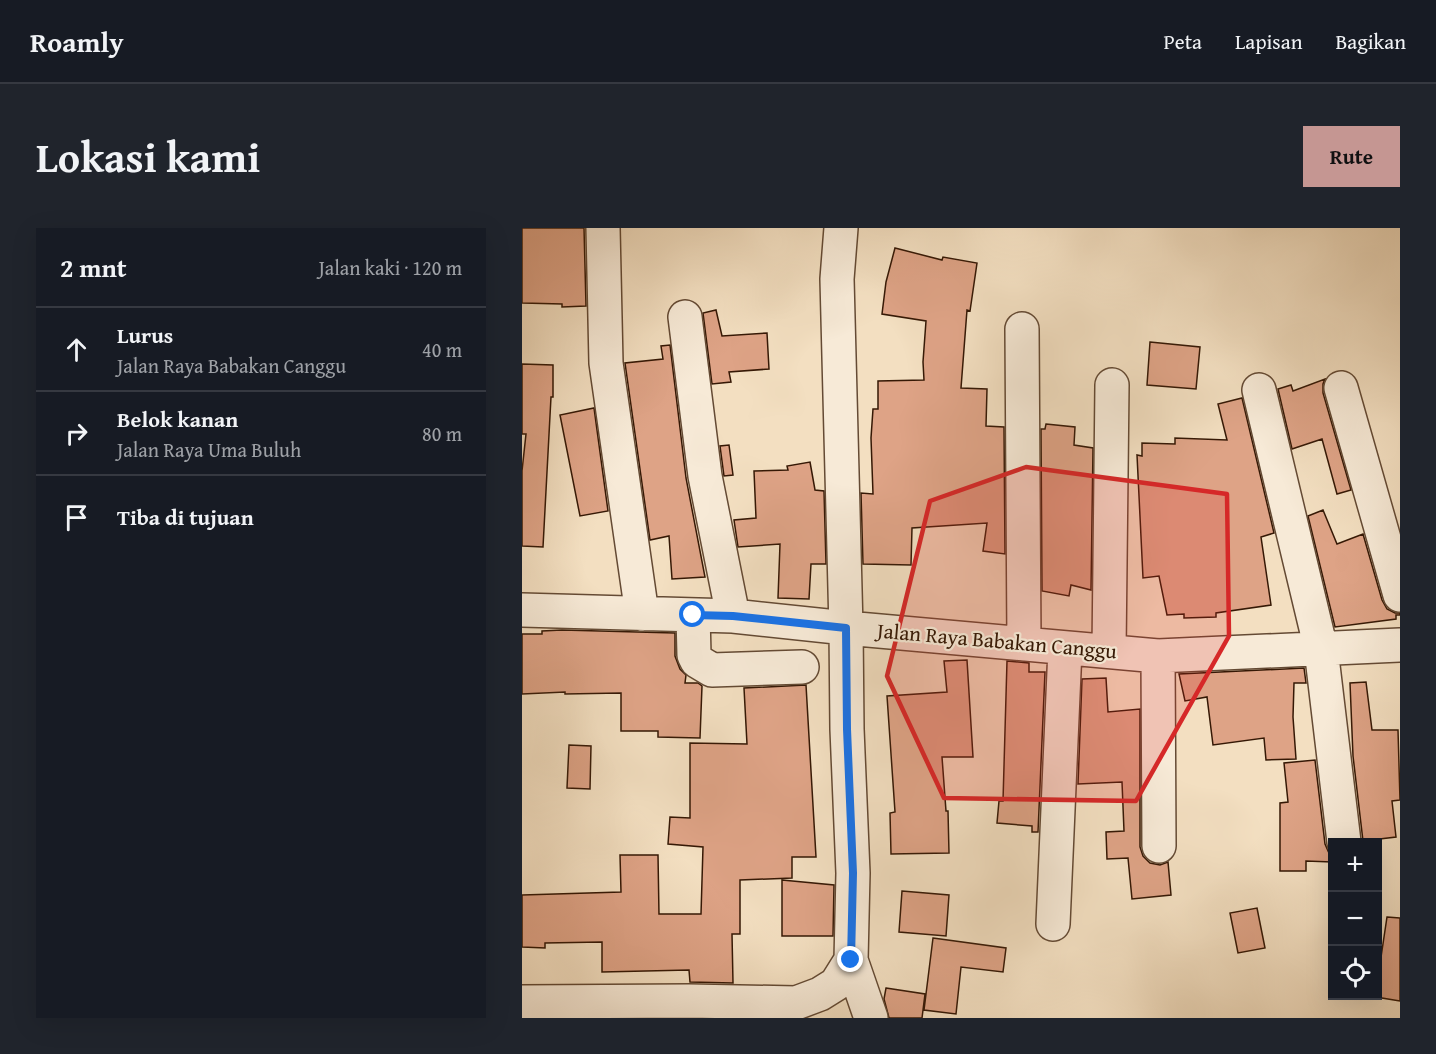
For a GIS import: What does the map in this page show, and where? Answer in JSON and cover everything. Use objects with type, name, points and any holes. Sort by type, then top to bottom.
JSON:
[{"type":"street","points":[[603,228],[606,363],[642,614]]},
{"type":"street","points":[[841,228],[837,279],[847,729],[853,873],[851,960],[871,1018]]},
{"type":"street","points":[[685,317],[705,476],[733,616]]},
{"type":"street","points":[[1022,329],[1023,644]]},
{"type":"street","points":[[1109,651],[1112,385]]},
{"type":"street","points":[[1341,388],[1400,595]]},
{"type":"street","points":[[1259,390],[1321,649],[1343,838]]},
{"type":"street","name":"Jalan Raya Babakan Canggu","points":[[522,610],[733,616],[1158,656],[1400,645]]},
{"type":"street","points":[[693,615],[694,655],[697,661],[712,670],[801,667]]},
{"type":"street","points":[[1053,924],[1065,649]]},
{"type":"street","points":[[1158,656],[1159,846]]},
{"type":"street","points":[[522,1002],[689,1010],[796,1003],[820,994],[836,984],[851,960]]},
{"type":"highlighted area","points":[[1026,467],[1227,494],[1229,636],[1136,801],[944,798],[887,676],[930,501]]},
{"type":"building","points":[[522,228],[584,228],[586,306],[562,307],[562,304],[522,303]]},
{"type":"building","points":[[895,248],[942,260],[943,257],[977,263],[970,311],[967,310],[961,388],[987,389],[986,426],[1004,427],[1005,554],[983,551],[987,523],[912,528],[911,565],[863,564],[861,493],[873,494],[871,438],[873,409],[878,409],[878,381],[924,380],[926,321],[882,314],[886,282]]},
{"type":"building","points":[[716,310],[722,336],[767,333],[769,369],[729,372],[731,382],[712,384],[703,313]]},
{"type":"building","points":[[1150,342],[1200,347],[1196,389],[1147,385]]},
{"type":"building","points":[[670,345],[686,478],[705,577],[672,579],[669,536],[650,540],[625,363],[663,359],[661,346]]},
{"type":"building","points":[[522,364],[553,365],[543,547],[522,546],[522,471],[526,434],[522,434]]},
{"type":"building","points":[[1325,379],[1323,393],[1351,490],[1337,494],[1322,439],[1292,449],[1278,389],[1291,385],[1293,391]]},
{"type":"building","points":[[1242,398],[1274,533],[1261,537],[1271,605],[1216,613],[1216,617],[1184,618],[1184,614],[1167,615],[1159,576],[1143,578],[1137,455],[1142,456],[1142,443],[1175,444],[1175,438],[1227,440],[1218,404]]},
{"type":"building","points":[[594,408],[608,511],[580,516],[560,415]]},
{"type":"building","points":[[1046,424],[1075,427],[1074,445],[1093,448],[1091,590],[1071,585],[1069,596],[1042,591],[1041,429],[1045,429]]},
{"type":"building","points":[[729,445],[733,475],[724,476],[720,446]]},
{"type":"building","points":[[810,462],[815,490],[824,491],[826,564],[811,564],[809,599],[778,598],[780,544],[738,547],[734,520],[756,518],[754,471],[788,470],[787,466]]},
{"type":"building","points":[[1323,510],[1337,544],[1363,534],[1382,600],[1387,609],[1400,613],[1396,615],[1396,619],[1335,627],[1308,516]]},
{"type":"building","points":[[542,631],[675,633],[675,656],[680,669],[686,675],[685,683],[698,683],[702,686],[700,738],[658,737],[658,731],[621,731],[621,693],[522,694],[522,634],[542,634]]},
{"type":"building","points":[[967,660],[973,757],[942,757],[946,811],[948,811],[949,853],[891,854],[890,813],[895,812],[887,696],[947,692],[944,661]]},
{"type":"building","points":[[1007,661],[1029,663],[1029,672],[1045,672],[1038,832],[1032,832],[1032,826],[997,823],[999,801],[1003,801]]},
{"type":"building","points":[[1304,668],[1306,683],[1294,683],[1293,717],[1296,759],[1266,760],[1264,738],[1213,745],[1207,697],[1185,701],[1179,674]]},
{"type":"building","points":[[1106,678],[1108,712],[1140,709],[1140,847],[1143,856],[1150,863],[1160,865],[1168,862],[1171,895],[1132,899],[1128,858],[1107,859],[1106,832],[1124,831],[1122,782],[1078,784],[1082,679]]},
{"type":"building","points":[[1366,682],[1372,730],[1398,730],[1400,800],[1392,801],[1396,837],[1363,838],[1353,756],[1350,683]]},
{"type":"building","points":[[806,685],[816,857],[792,857],[792,878],[740,880],[740,934],[732,934],[733,983],[690,982],[689,970],[602,972],[602,942],[545,943],[545,948],[522,947],[522,895],[621,892],[620,855],[658,855],[659,914],[701,914],[703,847],[668,844],[670,817],[690,818],[690,743],[747,744],[744,688]]},
{"type":"building","points":[[569,745],[591,746],[590,789],[567,788]]},
{"type":"building","points":[[1315,760],[1328,862],[1306,861],[1306,871],[1280,871],[1280,803],[1288,802],[1284,763]]},
{"type":"building","points":[[782,880],[834,885],[833,936],[782,936]]},
{"type":"building","points":[[902,891],[949,895],[946,936],[899,932]]},
{"type":"building","points":[[1257,908],[1265,948],[1238,953],[1230,913]]},
{"type":"building","points":[[1387,917],[1400,918],[1400,1001],[1382,998],[1382,950]]},
{"type":"building","points":[[933,938],[1006,948],[1003,972],[961,967],[956,1014],[924,1010]]},
{"type":"building","points":[[886,988],[925,994],[922,1018],[889,1018],[884,999]]},
{"type":"route","points":[[693,615],[733,616],[846,628],[847,729],[853,873],[851,960]]}]
